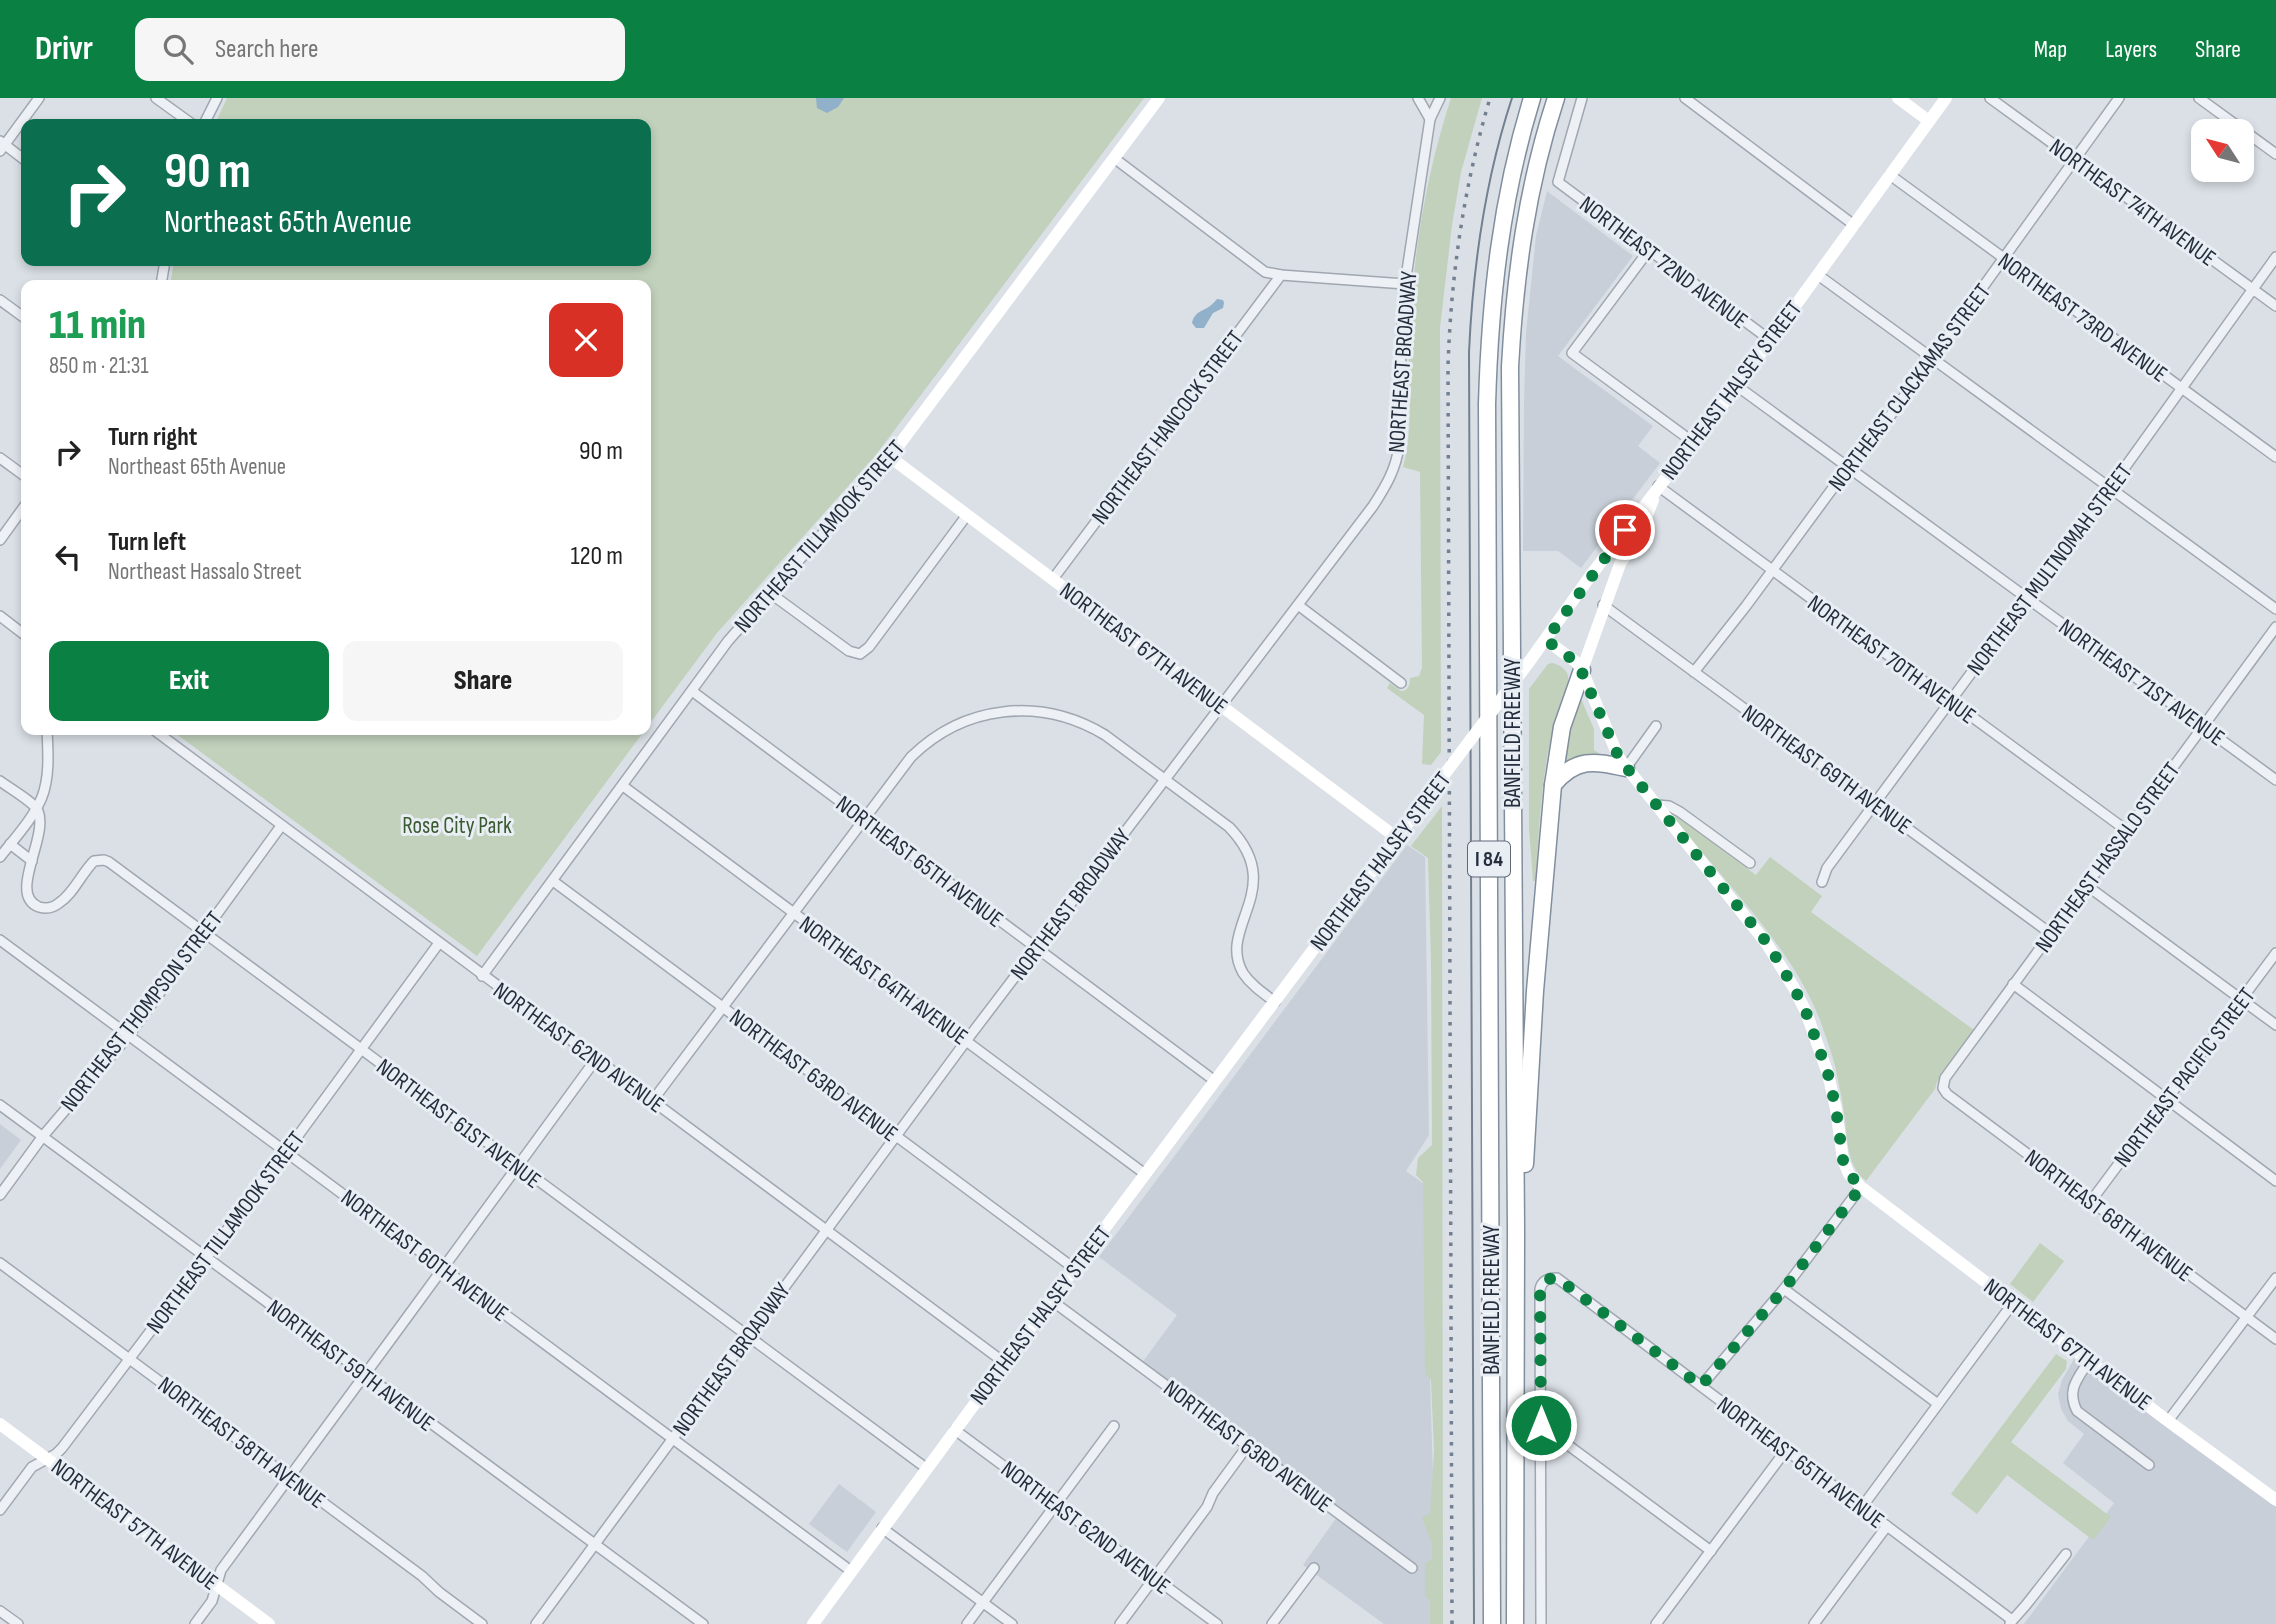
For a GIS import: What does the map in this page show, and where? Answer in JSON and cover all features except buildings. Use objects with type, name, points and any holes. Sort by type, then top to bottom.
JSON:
[{"type":"highway","name":"BANFIELD FREEWAY","points":[[1492,1624],[1487,404],[1490,326],[1498,246],[1512,169],[1532,98]]},
{"type":"highway","name":"BANFIELD FREEWAY","points":[[1515,1624],[1516,1232],[1510,367],[1516,289],[1527,211],[1556,98]]},
{"type":"highway","points":[[1516,1232],[1524,1185],[1535,991],[1553,785],[1563,727],[1581,670]]},
{"type":"highway","points":[[1553,785],[1574,765],[1594,761],[1626,768]]},
{"type":"main road","name":"NORTHEAST TILLAMOOK STREET","points":[[890,457],[1160,98]]},
{"type":"main road","points":[[1898,98],[1929,121]]},
{"type":"main road","name":"NORTHEAST HALSEY STREET","points":[[813,1624],[1004,1363],[1546,640],[1591,575],[1737,386],[1946,98]]},
{"type":"main road","name":"NORTHEAST 67TH AVENUE","points":[[890,457],[1397,838]]},
{"type":"main road","points":[[1581,670],[1620,564],[1641,530],[1658,486]]},
{"type":"main road","points":[[1546,640],[1576,662],[1615,751],[1626,768],[1768,944],[1794,988],[1806,1012],[1828,1074],[1843,1160],[1849,1174],[1861,1187]]},
{"type":"main road","name":"NORTHEAST 67TH AVENUE","points":[[1861,1187],[2276,1500]]},
{"type":"main road","name":"NORTHEAST 57TH AVENUE","points":[[0,1424],[269,1624]]},
{"type":"street","points":[[22,119],[39,98]]},
{"type":"street","points":[[156,98],[185,119]]},
{"type":"street","points":[[207,119],[218,98]]},
{"type":"street","points":[[1418,98],[1430,119]]},
{"type":"street","name":"NORTHEAST BROADWAY","points":[[537,1624],[895,1135],[1373,506],[1394,470],[1400,437],[1401,341],[1405,284],[1430,119],[1440,98]]},
{"type":"street","name":"NORTHEAST 72ND AVENUE","points":[[1582,98],[1558,182],[1770,340]]},
{"type":"street","points":[[1685,98],[1854,225]]},
{"type":"street","name":"NORTHEAST 74TH AVENUE","points":[[1990,98],[2276,306]]},
{"type":"street","name":"NORTHEAST CLACKAMAS STREET","points":[[1694,672],[1872,441],[2119,98]]},
{"type":"street","points":[[2199,98],[2276,154]]},
{"type":"street","points":[[21,121],[1,146],[21,158]]},
{"type":"street","points":[[1114,158],[1265,272],[1405,284]]},
{"type":"street","name":"NORTHEAST 73RD AVENUE","points":[[1890,175],[2276,457]]},
{"type":"street","points":[[1649,250],[1573,353],[1693,442]]},
{"type":"street","name":"NORTHEAST MULTNOMAH STREET","points":[[1822,882],[1827,868],[2110,488],[2276,257]]},
{"type":"street","name":"NORTHEAST HANCOCK STREET","points":[[1052,579],[1281,275]]},
{"type":"street","points":[[1818,275],[2276,609]]},
{"type":"street","points":[[0,300],[21,315]]},
{"type":"street","name":"NORTHEAST 71ST AVENUE","points":[[1737,386],[2276,780]]},
{"type":"street","name":"NORTHEAST TILLAMOOK STREET","points":[[482,976],[728,641],[890,457]]},
{"type":"street","points":[[0,458],[21,473]]},
{"type":"street","name":"NORTHEAST 70TH AVENUE","points":[[1658,486],[2126,830]]},
{"type":"street","points":[[0,540],[21,511]]},
{"type":"street","points":[[770,593],[849,652],[860,654],[869,647],[967,515]]},
{"type":"street","points":[[1298,605],[1401,683]]},
{"type":"street","name":"NORTHEAST 69TH AVENUE","points":[[1603,605],[2050,933]]},
{"type":"street","points":[[0,617],[21,632]]},
{"type":"street","name":"NORTHEAST HASSALO STREET","points":[[1944,1088],[1945,1078],[2276,627]]},
{"type":"street","name":"NORTHEAST 65TH AVENUE","points":[[692,691],[1216,1081]]},
{"type":"street","points":[[653,1100],[901,769],[921,747],[951,727],[993,712],[1032,710],[1077,721],[1105,735],[1166,779],[1237,836],[1248,853],[1254,872],[1253,890],[1237,953],[1249,981],[1275,1002]]},
{"type":"street","points":[[1626,768],[1656,726]]},
{"type":"street","points":[[0,858],[37,808],[43,795],[47,735]]},
{"type":"street","name":"NORTHEAST 62ND AVENUE","points":[[161,735],[1004,1363]]},
{"type":"street","points":[[0,781],[37,808]]},
{"type":"street","name":"NORTHEAST 64TH AVENUE","points":[[623,786],[1145,1174]]},
{"type":"street","points":[[1657,805],[1669,806],[1680,812],[1750,863]]},
{"type":"street","name":"NORTHEAST 61ST AVENUE","points":[[37,808],[41,827],[26,881],[28,898],[47,908],[58,904],[94,861],[104,860],[926,1468]]},
{"type":"street","name":"NORTHEAST THOMPSON STREET","points":[[0,1195],[43,1136],[129,1035],[281,826]]},
{"type":"street","points":[[10,844],[32,861]]},
{"type":"street","name":"NORTHEAST 63RD AVENUE","points":[[553,881],[1075,1269]]},
{"type":"street","points":[[2086,885],[2276,1025]]},
{"type":"street","name":"NORTHEAST 60TH AVENUE","points":[[0,940],[851,1571]]},
{"type":"street","name":"NORTHEAST TILLAMOOK STREET","points":[[0,1510],[32,1467],[62,1448],[286,1152],[439,943]]},
{"type":"street","name":"NORTHEAST PACIFIC STREET","points":[[2091,1201],[2276,953]]},
{"type":"street","points":[[2014,984],[2276,1181]]},
{"type":"street","points":[[195,1624],[212,1601],[221,1570],[366,1376],[596,1059]]},
{"type":"street","name":"NORTHEAST 68TH AVENUE","points":[[1944,1088],[1947,1094],[2276,1339]]},
{"type":"street","name":"NORTHEAST 59TH AVENUE","points":[[0,1105],[703,1624]]},
{"type":"street","points":[[1701,1386],[1784,1289],[1861,1187]]},
{"type":"street","name":"NORTHEAST 58TH AVENUE","points":[[0,1263],[422,1576],[482,1624]]},
{"type":"street","name":"NORTHEAST 65TH AVENUE","points":[[1541,1425],[1540,1289],[1547,1279],[1557,1278],[2011,1622]]},
{"type":"street","points":[[2168,1421],[2276,1278]]},
{"type":"street","points":[[1784,1289],[1938,1404]]},
{"type":"street","name":"NORTHEAST 63RD AVENUE","points":[[1051,1300],[1412,1568]]},
{"type":"street","points":[[1862,1507],[2013,1303]]},
{"type":"street","points":[[2089,1361],[2072,1390],[2071,1397],[2077,1411],[2149,1465]]},
{"type":"street","points":[[1541,1425],[1711,1551]]},
{"type":"street","points":[[1541,1425],[1541,1624]]},
{"type":"street","points":[[967,1624],[1114,1426]]},
{"type":"street","name":"NORTHEAST 62ND AVENUE","points":[[955,1430],[1217,1624]]},
{"type":"street","points":[[1120,1624],[1207,1507],[1213,1493],[1248,1446]]},
{"type":"street","points":[[1656,1624],[1786,1450]]},
{"type":"street","points":[[1814,1624],[1887,1526]]},
{"type":"street","points":[[882,1528],[1012,1624]]},
{"type":"street","points":[[2011,1622],[2066,1554]]},
{"type":"street","points":[[1272,1624],[1314,1568]]},
{"type":"street","points":[[0,1611],[18,1624]]},
{"type":"shaded area","points":[[1547,191],[1633,256],[1558,356],[1653,426],[1638,446],[1660,463],[1581,568],[1558,551],[1523,551],[1526,333],[1536,236]]},
{"type":"shaded area","points":[[1407,845],[1425,857],[1429,1135],[1406,1171],[1424,1184],[1433,1476],[1432,1624],[1384,1624],[1303,1565],[1339,1514],[1139,1367],[1177,1315],[1099,1257]]},
{"type":"shaded area","points":[[0,1124],[21,1140],[0,1169]]},
{"type":"shaded area","points":[[2074,1359],[2276,1507],[2276,1624],[2024,1624],[2114,1503],[2063,1463],[2084,1434],[2068,1421],[2061,1409],[2058,1394],[2062,1380]]},
{"type":"shaded area","points":[[839,1484],[876,1512],[847,1552],[809,1524]]},
{"type":"green space","points":[[227,98],[1144,98],[875,456],[717,633],[651,722],[651,280],[171,280],[173,266],[651,266],[651,119],[217,119]]},
{"type":"green space","points":[[1451,98],[1482,98],[1461,172],[1440,328],[1441,752],[1431,765],[1422,764],[1424,715],[1387,688],[1390,683],[1401,691],[1406,690],[1410,678],[1419,676],[1422,668],[1420,472],[1403,467],[1409,422],[1409,345],[1421,220]]},
{"type":"green space","points":[[1552,663],[1564,669],[1568,681],[1547,758],[1541,799],[1536,881],[1533,881],[1529,828],[1529,689],[1548,664]]},
{"type":"green space","points":[[1579,699],[1594,729],[1594,750],[1603,756],[1578,757],[1561,767],[1564,748]]},
{"type":"green space","name":"Rose City Park","points":[[178,735],[641,735],[477,956]]},
{"type":"green space","points":[[1442,806],[1443,1624],[1430,1624],[1430,1600],[1425,1596],[1425,1564],[1432,1559],[1432,1545],[1422,1517],[1430,1514],[1434,1451],[1431,1380],[1425,1374],[1423,1182],[1416,1175],[1418,1158],[1432,1145],[1431,961],[1428,858],[1411,846]]},
{"type":"green space","points":[[1676,816],[1756,875],[1770,857],[1822,896],[1811,912],[1974,1030],[1937,1082],[1935,1089],[1866,1181],[1854,1167],[1851,1158],[1835,1066],[1820,1020],[1807,992],[1774,939],[1674,818]]},
{"type":"green space","points":[[2040,1243],[2064,1261],[2033,1302],[2010,1284]]},
{"type":"green space","points":[[2056,1354],[2067,1361],[2066,1369],[2011,1442],[2111,1517],[2093,1540],[2007,1475],[1977,1514],[1951,1494]]},
{"type":"water","points":[[816,98],[844,98],[838,107],[827,113],[817,108]]},
{"type":"water","points":[[1217,299],[1223,300],[1223,308],[1213,313],[1204,328],[1196,328],[1192,323],[1195,316]]},
{"type":"tram line","points":[[1474,1624],[1469,352],[1482,223],[1494,160],[1512,98]]},
{"type":"railway","points":[[1452,1624],[1448,366],[1460,230],[1490,98]]},
{"type":"route","points":[[1541,1425],[1540,1289],[1543,1282],[1557,1278],[1701,1386],[1784,1289],[1861,1187],[1849,1174],[1843,1160],[1828,1074],[1806,1012],[1794,988],[1768,944],[1619,758],[1588,683],[1576,662],[1546,640],[1625,530]]}]
